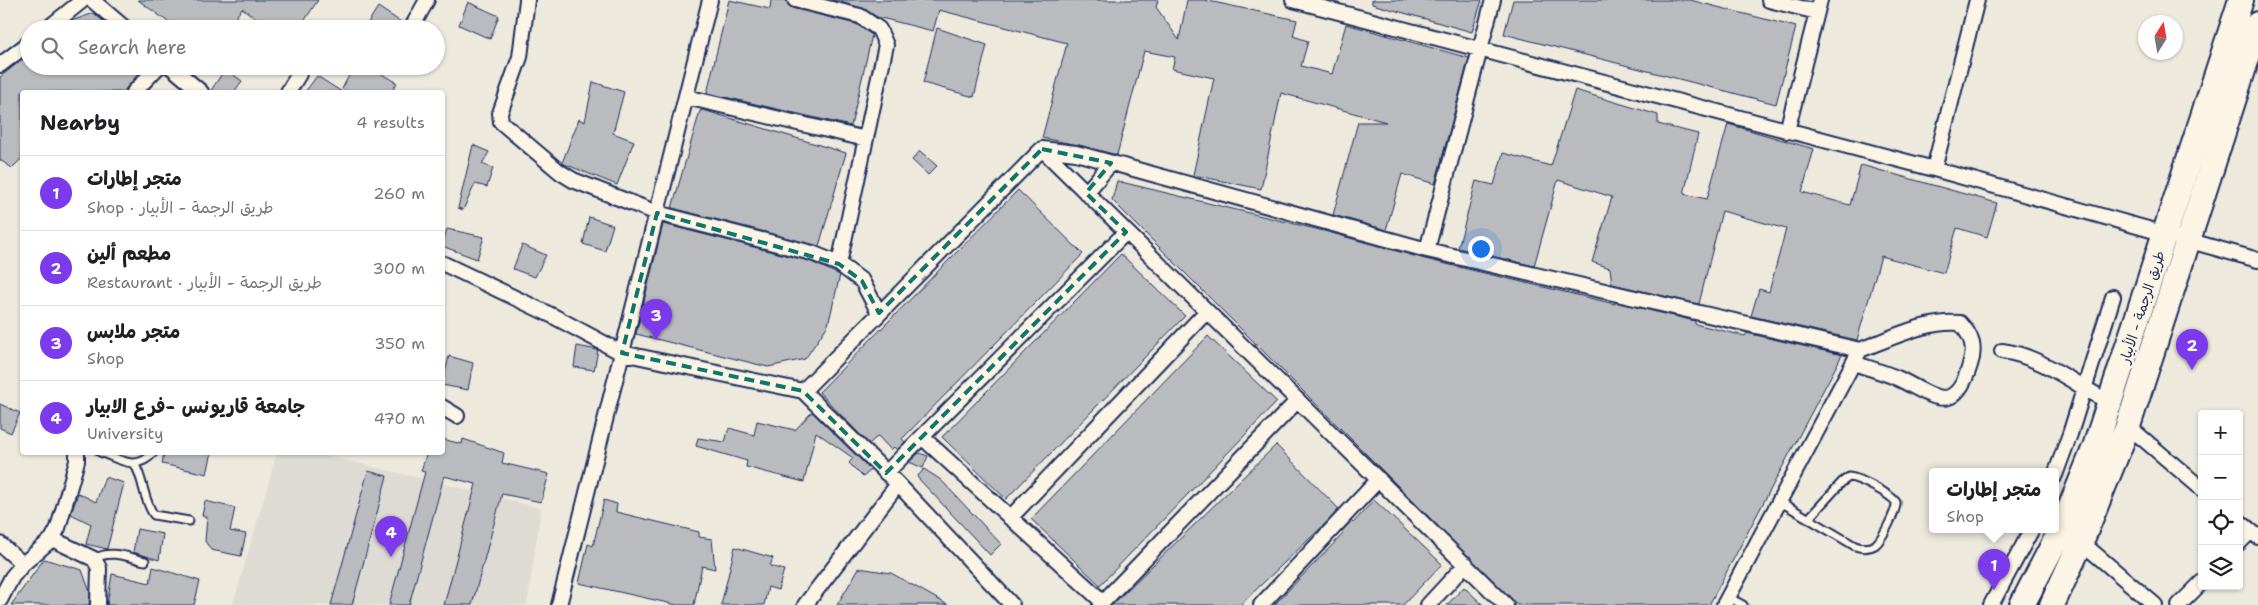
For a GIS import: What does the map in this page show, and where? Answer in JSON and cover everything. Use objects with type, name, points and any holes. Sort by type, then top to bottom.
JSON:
[{"type":"highway","name":"طريق الرجمة - الأبيار","points":[[2059,533],[2111,403],[2241,0]]},
{"type":"highway","name":"طريق الرجمة - الأبيار","points":[[2052,605],[2081,542],[2128,426],[2258,24]]},
{"type":"highway","name":"طريق الرجمة - الأبيار","points":[[2022,605],[2059,533]]},
{"type":"street","points":[[58,20],[83,0]]},
{"type":"street","points":[[92,0],[115,20]]},
{"type":"street","points":[[416,20],[427,0]]},
{"type":"street","points":[[527,0],[520,57],[500,113],[501,122],[560,172],[573,180],[657,213],[812,253],[839,264],[862,281],[879,313]]},
{"type":"street","points":[[560,605],[710,0]]},
{"type":"street","points":[[795,0],[860,16],[879,29],[886,46],[839,264]]},
{"type":"street","points":[[1293,0],[1934,169],[2258,260]]},
{"type":"street","points":[[1427,250],[1493,0]]},
{"type":"street","points":[[1769,0],[1818,6],[1787,131]]},
{"type":"street","points":[[1934,169],[1977,0]]},
{"type":"street","points":[[0,65],[20,50]]},
{"type":"street","points":[[136,90],[150,75]]},
{"type":"street","points":[[181,75],[200,90]]},
{"type":"street","points":[[289,90],[298,75]]},
{"type":"street","points":[[686,97],[866,139]]},
{"type":"street","points":[[1042,150],[1076,153],[1427,250],[1860,350],[1898,335],[1949,322],[1960,323],[1967,330],[1972,341],[1973,357],[1967,377],[1958,393],[1949,398],[1928,396],[1897,378],[1854,362]]},
{"type":"street","points":[[1042,150],[1506,605]]},
{"type":"street","points":[[803,390],[1042,150]]},
{"type":"street","points":[[1086,193],[1111,163]]},
{"type":"street","points":[[886,473],[1126,232]]},
{"type":"street","points":[[445,264],[552,316],[622,353],[803,390],[898,484],[1012,605]]},
{"type":"street","points":[[2057,468],[2084,390],[2112,297]]},
{"type":"street","points":[[1010,518],[1207,311]]},
{"type":"street","points":[[1726,601],[1860,350]]},
{"type":"street","points":[[2002,351],[2031,357],[2084,390],[2111,403]]},
{"type":"street","points":[[922,437],[1102,604],[1298,400]]},
{"type":"street","points":[[445,409],[457,416]]},
{"type":"street","points":[[2128,426],[2198,486]]},
{"type":"street","points":[[0,600],[12,577],[23,564],[52,540],[58,528],[77,461],[77,455]]},
{"type":"street","points":[[1261,605],[1380,480]]},
{"type":"street","points":[[805,605],[898,484]]},
{"type":"street","points":[[2243,524],[2254,534],[2243,541]]},
{"type":"street","points":[[1991,605],[2030,533]]},
{"type":"street","points":[[52,540],[94,559],[99,568],[98,605]]},
{"type":"street","points":[[2081,542],[2155,605]]},
{"type":"street","points":[[0,544],[23,564]]},
{"type":"street","points":[[1428,605],[1466,564]]},
{"type":"street","points":[[2179,605],[2198,586]]},
{"type":"lane","points":[[109,455],[136,464],[144,463],[151,455]]},
{"type":"lane","points":[[136,464],[149,508],[154,515],[189,521]]},
{"type":"lane","points":[[1780,501],[1855,546],[1869,547],[1879,542],[1896,509],[1896,502],[1892,497],[1858,479],[1849,477],[1842,482],[1809,518]]},
{"type":"lane","points":[[94,559],[102,554],[116,554],[145,561]]},
{"type":"lane","points":[[1726,601],[1743,605]]},
{"type":"highlighted area","points":[[1042,149],[1111,163],[1086,193],[1126,232],[886,473],[803,391],[622,353],[657,213],[839,264],[862,281],[879,313]]},
{"type":"shaded area","points":[[276,455],[325,455],[541,508],[527,605],[233,605]]},
{"type":"building","points":[[138,0],[318,0],[305,20],[258,20],[242,8],[234,20],[166,20]]},
{"type":"building","points":[[729,0],[770,9],[771,0],[786,0],[792,8],[856,24],[872,35],[851,126],[707,93]]},
{"type":"building","points":[[832,0],[1158,0],[1156,7],[1179,40],[1187,0],[1204,0],[1297,20],[1293,36],[1308,41],[1301,66],[1332,74],[1346,24],[1469,58],[1435,184],[1402,174],[1386,230],[1333,215],[1358,122],[1386,122],[1281,93],[1261,189],[1193,175],[1214,78],[1172,69],[1175,57],[1144,51],[1117,155],[1042,138],[1067,43],[939,10],[933,31],[877,17],[862,8]]},
{"type":"building","points":[[1372,0],[1482,0],[1472,32],[1372,4]]},
{"type":"building","points":[[1513,0],[1690,0],[1796,27],[1776,104],[1504,34]]},
{"type":"building","points":[[468,2],[499,16],[490,39],[459,25]]},
{"type":"building","points":[[378,7],[398,20],[370,20]]},
{"type":"building","points":[[94,13],[102,20],[74,20]]},
{"type":"building","points":[[937,28],[987,45],[974,97],[923,83]]},
{"type":"building","points":[[20,61],[20,75],[137,75],[125,90],[20,90],[20,160],[12,168],[0,160],[0,77]]},
{"type":"building","points":[[221,75],[234,75],[242,81],[235,90],[211,90]]},
{"type":"building","points":[[349,75],[383,75],[397,83],[392,90],[342,89]]},
{"type":"building","points":[[317,76],[339,90],[306,90]]},
{"type":"building","points":[[593,82],[624,92],[613,133],[634,141],[617,185],[562,163],[579,119],[585,122]]},
{"type":"building","points":[[1575,90],[1658,115],[1658,124],[1698,134],[1684,194],[1707,199],[1728,124],[1814,149],[1802,192],[1850,205],[1861,165],[1997,203],[1987,237],[1957,228],[1944,273],[1881,256],[1857,340],[1751,316],[1759,289],[1769,292],[1786,229],[1722,211],[1699,304],[1612,284],[1610,268],[1592,262],[1612,197],[1558,180],[1534,266],[1458,248],[1476,181],[1494,185],[1503,153],[1551,166]]},
{"type":"building","points":[[703,110],[846,153],[819,246],[672,208],[700,111]]},
{"type":"building","points":[[473,145],[489,152],[482,164],[493,168],[487,187],[475,184],[463,210],[458,208]]},
{"type":"building","points":[[920,151],[937,166],[928,175],[912,160]]},
{"type":"building","points":[[1117,181],[1328,232],[1425,259],[1695,321],[1695,324],[1745,336],[1747,333],[1842,355],[1709,605],[1517,605],[1112,200]]},
{"type":"building","points":[[1018,190],[1083,254],[902,439],[905,442],[897,450],[894,447],[891,450],[878,436],[869,444],[819,392]]},
{"type":"building","points":[[589,217],[613,225],[605,251],[583,244]]},
{"type":"building","points":[[663,224],[809,261],[840,275],[828,325],[805,359],[768,367],[636,334]]},
{"type":"building","points":[[447,229],[484,237],[477,259],[445,247]]},
{"type":"building","points":[[522,245],[546,255],[535,277],[513,269]]},
{"type":"building","points":[[1121,254],[1185,316],[1006,499],[942,437]]},
{"type":"building","points":[[1208,336],[1277,402],[1100,585],[1031,519]]},
{"type":"building","points":[[577,346],[598,350],[594,370],[574,367]]},
{"type":"building","points":[[449,356],[473,363],[468,390],[445,386],[445,373]]},
{"type":"building","points":[[0,404],[20,413],[11,433],[0,428]]},
{"type":"building","points":[[812,412],[871,470],[863,477],[849,463],[853,458],[816,432],[804,482],[746,467],[747,461],[696,446],[698,438],[725,442],[729,428],[754,435],[757,421],[795,430]]},
{"type":"building","points":[[463,439],[504,453],[502,463],[549,474],[541,502],[502,494],[472,605],[444,605],[476,484],[444,476],[409,605],[389,605],[425,472],[421,471],[426,455],[445,455],[445,440],[462,444]]},
{"type":"building","points":[[1276,445],[1339,509],[1329,520],[1240,605],[1112,605]]},
{"type":"building","points":[[919,453],[928,456],[923,468],[909,462]]},
{"type":"building","points":[[164,455],[211,455],[207,474],[162,464]]},
{"type":"building","points":[[924,469],[941,480],[1001,544],[990,555],[917,477]]},
{"type":"building","points":[[368,471],[387,476],[352,605],[331,605]]},
{"type":"building","points":[[105,477],[124,483],[107,549],[86,544],[91,524],[71,514],[78,493],[96,502]]},
{"type":"building","points":[[604,500],[617,504],[616,512],[699,532],[699,537],[712,539],[715,569],[702,566],[694,605],[677,605],[579,583],[588,544],[593,546]]},
{"type":"building","points":[[1374,500],[1442,564],[1403,605],[1274,605],[1343,534],[1341,532],[1351,521],[1353,523]]},
{"type":"building","points":[[205,501],[235,508],[230,531],[246,534],[241,556],[211,550],[205,541],[207,517],[202,516]]},
{"type":"building","points":[[137,529],[163,534],[159,560],[133,552]]},
{"type":"building","points":[[735,547],[773,558],[770,566],[784,570],[778,590],[768,587],[764,605],[721,605]]},
{"type":"building","points":[[44,559],[82,570],[90,592],[89,605],[11,605]]},
{"type":"building","points":[[153,567],[200,581],[194,605],[107,605],[112,574],[150,583]]},
{"type":"building","points":[[859,568],[891,573],[948,605],[837,605]]},
{"type":"building","points":[[1464,587],[1483,605],[1447,605]]},
{"type":"place","name":"متجر ملابس","points":[[656,340]]},
{"type":"place","name":"مطعم ألين","points":[[2192,370]]},
{"type":"place","name":"جامعة قاريونس -فرع الابيار","points":[[391,557]]},
{"type":"place","name":"متجر إطارات","points":[[1994,590]]}]
